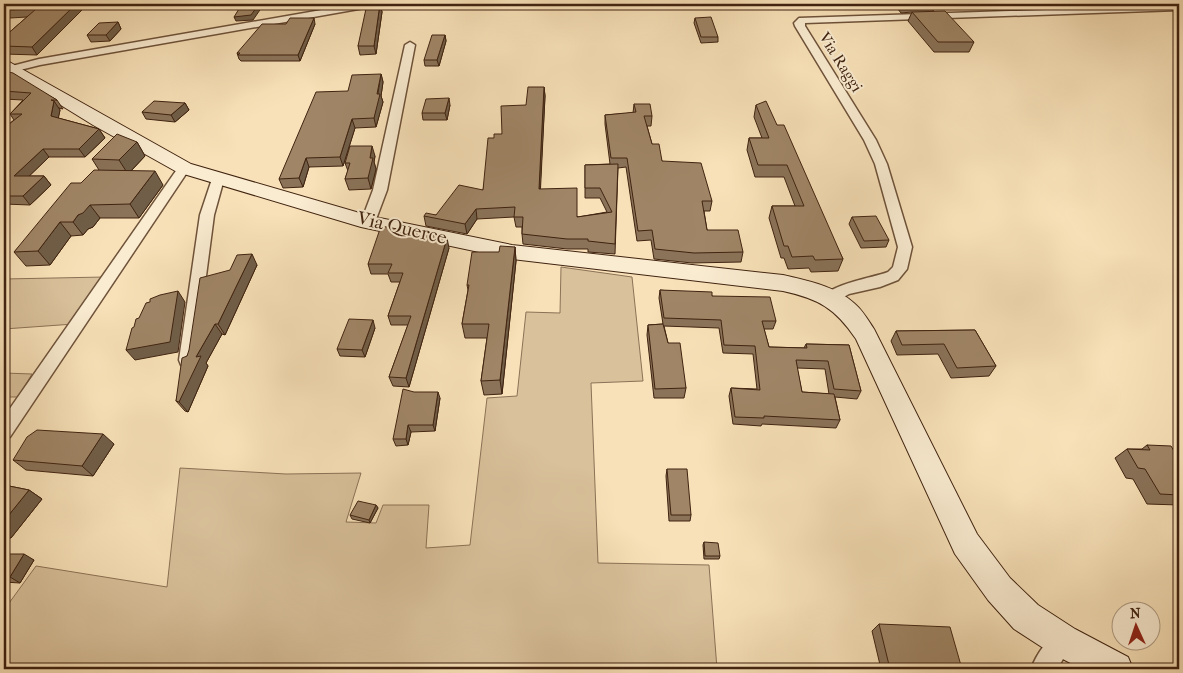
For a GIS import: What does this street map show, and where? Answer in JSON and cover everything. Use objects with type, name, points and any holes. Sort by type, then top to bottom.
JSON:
[{"type":"street","points":[[8,66],[370,4]]},
{"type":"street","name":"Via Raggi","points":[[830,298],[845,290],[875,283],[893,276],[900,269],[905,247],[881,164],[870,140],[800,26],[799,23],[802,20],[1176,7]]},
{"type":"street","points":[[368,222],[380,190],[410,45]]},
{"type":"street","name":"Via Querce","points":[[8,66],[99,121],[184,168],[368,222],[512,252],[783,283],[804,288],[830,298],[847,310],[866,335],[966,544],[999,589],[1026,617],[1063,641],[1116,669]]},
{"type":"street","points":[[4,431],[184,168]]},
{"type":"street","points":[[188,360],[207,215],[218,179]]},
{"type":"street","points":[[1043,669],[1063,641]]},
{"type":"shaded area","points":[[561,267],[632,277],[643,381],[591,383],[598,563],[709,565],[717,669],[4,669],[4,610],[36,566],[167,587],[180,468],[286,474],[361,473],[346,522],[376,523],[383,505],[429,505],[426,548],[470,545],[487,398],[517,396],[526,312],[560,313]]},
{"type":"shaded area","points":[[104,277],[74,324],[4,329],[4,279]]},
{"type":"shaded area","points":[[4,373],[32,374],[18,397],[4,397]]},
{"type":"building","points":[[12,4],[76,4],[32,47],[4,46],[4,37],[36,9],[5,10]]},
{"type":"building","points":[[242,4],[259,4],[251,15],[234,17]]},
{"type":"building","points":[[367,4],[380,4],[374,46],[358,46]]},
{"type":"building","points":[[945,11],[974,42],[938,42],[912,12]]},
{"type":"building","points":[[711,17],[718,37],[701,37],[695,18]]},
{"type":"building","points":[[290,18],[314,18],[298,55],[238,55],[240,53],[237,53],[262,24],[286,24]]},
{"type":"building","points":[[118,22],[106,35],[87,35],[99,23]]},
{"type":"building","points":[[432,35],[445,35],[437,60],[424,60]]},
{"type":"building","points":[[4,71],[13,73],[57,100],[51,100],[54,101],[51,116],[99,129],[79,149],[43,149],[14,176],[44,176],[23,196],[4,196],[4,128],[22,114],[10,114],[31,93],[4,91]]},
{"type":"building","points":[[381,74],[377,94],[380,94],[374,118],[352,119],[340,157],[306,158],[299,178],[279,179],[316,92],[348,91],[352,75]]},
{"type":"building","points":[[528,87],[544,87],[539,189],[577,188],[577,217],[612,212],[600,188],[585,188],[585,165],[618,164],[615,244],[588,241],[588,239],[567,239],[522,234],[523,217],[514,217],[515,207],[476,209],[465,224],[424,216],[426,213],[436,215],[459,185],[483,190],[488,138],[494,138],[494,134],[502,134],[501,106],[526,105]]},
{"type":"building","points":[[449,98],[445,113],[422,113],[426,99]]},
{"type":"building","points":[[154,101],[185,103],[171,115],[142,112]]},
{"type":"building","points":[[766,101],[777,125],[784,125],[843,259],[815,260],[813,256],[792,257],[788,246],[784,246],[772,206],[804,206],[787,165],[758,165],[749,138],[769,138],[756,105]]},
{"type":"building","points":[[634,104],[650,104],[652,116],[644,116],[652,144],[659,144],[662,161],[701,163],[712,201],[702,201],[707,230],[738,230],[743,252],[694,253],[655,249],[652,230],[638,231],[627,158],[611,158],[605,115],[636,112]]},
{"type":"building","points":[[117,134],[137,142],[119,160],[92,159]]},
{"type":"building","points":[[350,146],[372,146],[370,158],[373,158],[368,178],[345,179],[350,163],[345,163]]},
{"type":"building","points":[[94,170],[155,171],[130,204],[90,205],[73,222],[60,222],[38,251],[14,252],[71,183],[81,183]]},
{"type":"building","points":[[876,216],[889,240],[864,241],[852,217]]},
{"type":"building","points":[[381,226],[447,238],[406,378],[389,377],[411,316],[388,316],[403,273],[388,273],[392,264],[368,264]]},
{"type":"building","points":[[500,246],[515,247],[500,380],[481,381],[489,324],[462,324],[469,285],[467,285],[472,252],[499,252]]},
{"type":"building","points":[[252,254],[218,324],[215,324],[196,357],[201,356],[179,402],[176,401],[182,358],[187,356],[189,350],[200,278],[230,270],[237,255]]},
{"type":"building","points":[[660,290],[712,292],[712,296],[770,297],[776,321],[762,321],[769,347],[807,348],[806,344],[849,345],[861,391],[834,389],[828,361],[796,360],[802,392],[834,394],[840,420],[764,416],[764,418],[735,417],[731,388],[760,390],[755,346],[724,345],[721,320],[664,318]]},
{"type":"building","points":[[178,291],[170,342],[126,350],[132,328],[146,303],[160,295]]},
{"type":"building","points":[[349,319],[373,320],[362,350],[337,349]]},
{"type":"building","points":[[663,324],[668,343],[680,343],[686,388],[655,389],[648,325]]},
{"type":"building","points":[[975,330],[996,366],[957,368],[944,344],[902,345],[896,331]]},
{"type":"building","points":[[403,389],[414,392],[438,392],[433,425],[408,425],[406,439],[393,439]]},
{"type":"building","points":[[37,430],[103,434],[82,466],[13,460],[27,437]]},
{"type":"building","points":[[1147,445],[1171,446],[1179,459],[1179,495],[1160,494],[1145,469],[1138,468],[1127,449],[1150,450]]},
{"type":"building","points":[[667,469],[687,469],[691,515],[671,515]]},
{"type":"building","points":[[4,485],[29,490],[4,521]]},
{"type":"building","points":[[358,501],[376,505],[369,520],[350,515]]},
{"type":"building","points":[[704,542],[718,543],[720,556],[705,556]]},
{"type":"building","points":[[4,554],[24,554],[10,577],[4,577]]},
{"type":"building","points":[[879,624],[950,627],[962,669],[890,669]]}]
